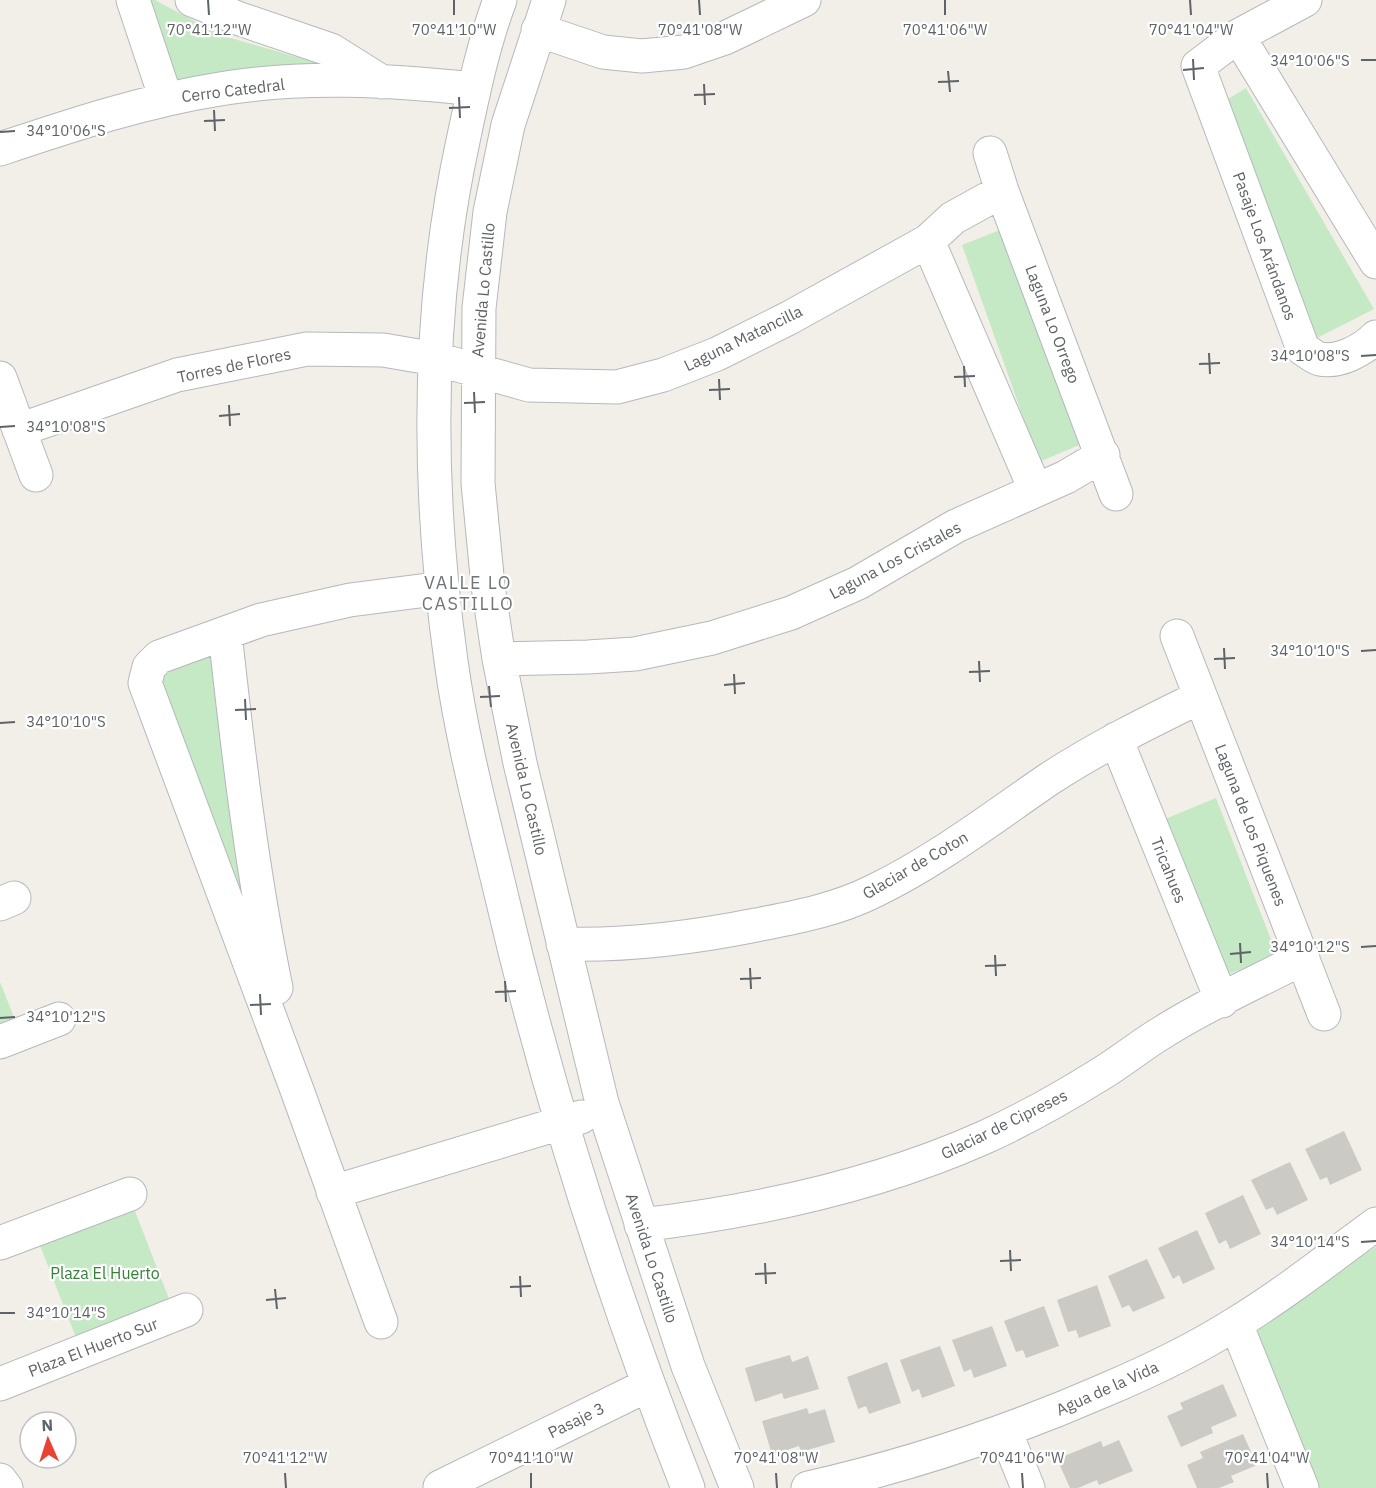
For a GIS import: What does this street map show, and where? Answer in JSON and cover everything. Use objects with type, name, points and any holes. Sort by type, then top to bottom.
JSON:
[{"type":"street","points":[[133,0],[166,99]]},
{"type":"street","points":[[192,0],[331,50],[382,82]]},
{"type":"street","name":"Avenida Lo Castillo","points":[[501,0],[474,89],[452,192],[441,271],[478,483],[488,586],[499,659],[520,763],[604,1110],[688,1366],[737,1488]]},
{"type":"street","name":"Avenida Lo Castillo","points":[[549,0],[508,124],[490,212],[478,308],[456,364],[434,442],[438,536],[451,663],[472,775],[514,949],[580,1188],[648,1384],[688,1488]]},
{"type":"street","points":[[538,30],[603,52],[642,56],[684,52],[725,38],[775,8],[804,0]]},
{"type":"street","points":[[1305,0],[1238,36],[1376,262]]},
{"type":"street","name":"Pasaje Los Arándanos","points":[[1238,36],[1198,66],[1303,349],[1319,359],[1347,357],[1368,345],[1376,337]]},
{"type":"street","name":"Cerro Catedral","points":[[0,149],[101,116],[221,88],[286,82],[382,82],[474,89]]},
{"type":"street","name":"Laguna Lo Orrego","points":[[990,153],[1002,191],[1116,494]]},
{"type":"street","name":"Laguna Matancilla","points":[[456,364],[529,384],[579,387],[617,387],[663,375],[717,354],[789,318],[928,241],[953,218],[1002,191]]},
{"type":"street","points":[[928,241],[1035,489]]},
{"type":"street","name":"Torres de Flores","points":[[19,430],[177,375],[307,349],[383,350],[456,364]]},
{"type":"street","points":[[0,378],[36,475]]},
{"type":"street","name":"Laguna Los Cristales","points":[[499,659],[635,654],[712,638],[791,613],[858,583],[956,526],[1066,477],[1103,455]]},
{"type":"street","points":[[381,1323],[297,1090],[145,683],[148,667],[159,657],[261,620],[350,600],[443,588]]},
{"type":"street","points":[[225,633],[239,760],[267,946],[297,1090]]},
{"type":"street","name":"Laguna de Los Piquenes","points":[[1176,636],[1324,1014]]},
{"type":"street","name":"Glaciar de Coton","points":[[563,944],[607,946],[666,941],[825,911],[874,891],[968,835],[1050,779],[1116,739],[1200,697]]},
{"type":"street","name":"Tricahues","points":[[1116,739],[1222,1001]]},
{"type":"street","name":"Glaciar de Cipreses","points":[[641,1225],[750,1209],[862,1182],[923,1162],[984,1138],[1041,1109],[1099,1075],[1163,1032],[1304,958]]},
{"type":"street","points":[[0,1042],[59,1019]]},
{"type":"street","points":[[333,1191],[604,1110]]},
{"type":"street","points":[[0,1243],[130,1194]]},
{"type":"street","name":"Agua de la Vida","points":[[808,1488],[919,1460],[1005,1431],[1134,1378],[1236,1324],[1376,1224]]},
{"type":"street","name":"Plaza El Huerto Sur","points":[[0,1384],[186,1310]]},
{"type":"street","points":[[1236,1324],[1302,1488]]},
{"type":"street","name":"Pasaje 3","points":[[440,1487],[648,1384]]},
{"type":"street","points":[[1005,1431],[1028,1488]]},
{"type":"street","points":[[0,1480],[6,1488]]},
{"type":"green space","points":[[148,0],[155,0],[220,35],[328,66],[176,83]]},
{"type":"green space","points":[[1246,88],[1374,309],[1317,338],[1225,101]]},
{"type":"green space","points":[[1000,230],[1084,443],[1039,462],[962,245]]},
{"type":"green space","points":[[219,645],[259,954],[157,686],[162,673]]},
{"type":"green space","points":[[1216,798],[1277,955],[1226,975],[1165,819]]},
{"type":"green space","points":[[0,982],[17,1025],[0,1031]]},
{"type":"green space","name":"Plaza El Huerto","points":[[133,1206],[171,1304],[77,1340],[39,1243]]},
{"type":"green space","points":[[1376,1247],[1376,1488],[1318,1488],[1257,1336],[1261,1318]]},
{"type":"building","points":[[1344,1131],[1362,1170],[1330,1185],[1327,1177],[1320,1180],[1305,1149]]},
{"type":"building","points":[[1290,1162],[1308,1200],[1277,1215],[1273,1207],[1266,1210],[1251,1180]]},
{"type":"building","points":[[1243,1195],[1261,1234],[1230,1249],[1226,1240],[1219,1244],[1205,1213]]},
{"type":"building","points":[[1197,1230],[1215,1269],[1183,1284],[1179,1275],[1173,1279],[1158,1248]]},
{"type":"building","points":[[1147,1259],[1165,1298],[1133,1312],[1129,1305],[1122,1308],[1108,1276]]},
{"type":"building","points":[[1097,1285],[1111,1326],[1079,1338],[1076,1330],[1068,1332],[1057,1300]]},
{"type":"building","points":[[1044,1306],[1059,1346],[1026,1358],[1023,1350],[1016,1352],[1004,1321]]},
{"type":"building","points":[[992,1326],[1007,1366],[974,1378],[971,1369],[964,1372],[952,1340]]},
{"type":"building","points":[[940,1346],[955,1386],[922,1398],[919,1389],[912,1392],[900,1360]]},
{"type":"building","points":[[790,1355],[792,1362],[808,1356],[819,1389],[784,1399],[782,1393],[755,1402],[745,1368]]},
{"type":"building","points":[[887,1362],[901,1403],[869,1414],[866,1406],[858,1409],[847,1377]]},
{"type":"building","points":[[1223,1384],[1237,1416],[1211,1427],[1213,1433],[1181,1447],[1167,1416],[1183,1409],[1180,1403]]},
{"type":"building","points":[[807,1408],[809,1414],[825,1409],[835,1442],[801,1452],[799,1446],[772,1455],[762,1421]]},
{"type":"building","points":[[1243,1434],[1257,1465],[1231,1476],[1234,1482],[1219,1488],[1197,1488],[1187,1465],[1203,1458],[1200,1452]]},
{"type":"building","points":[[1119,1440],[1133,1471],[1099,1485],[1097,1480],[1078,1488],[1070,1488],[1057,1459],[1101,1441],[1103,1447]]},
{"type":"district","name":"VALLE LO CASTILLO","points":[[468,593]]}]
